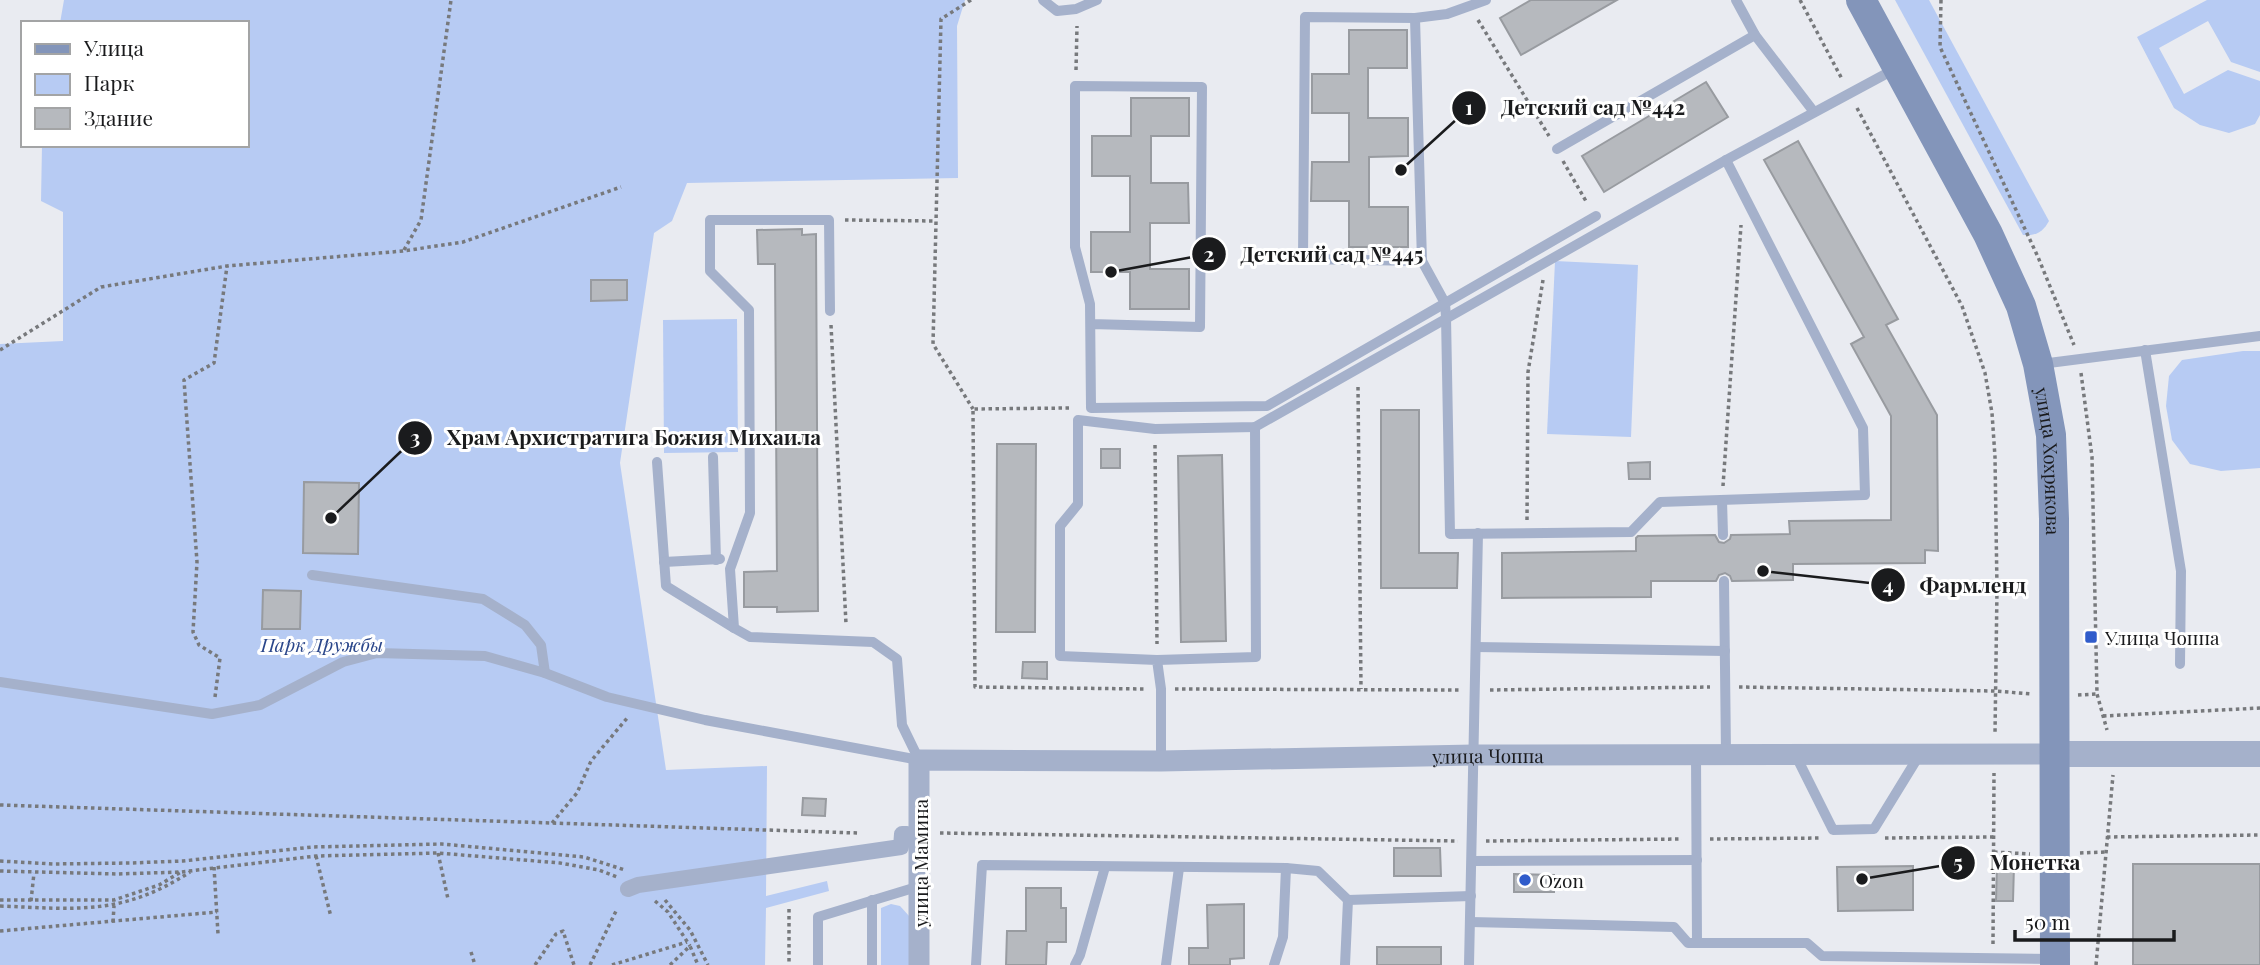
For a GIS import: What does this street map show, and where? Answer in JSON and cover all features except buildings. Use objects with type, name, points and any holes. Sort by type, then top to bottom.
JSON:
[{"type":"main road","name":"улица Хохрякова","points":[[1861,0],[1988,234],[2021,306],[2038,364],[2051,435],[2054,519],[2055,962]]},
{"type":"street","name":"улица Чоппа","points":[[919,760],[1161,761],[1474,755],[2054,754]]},
{"type":"street","points":[[2054,754],[2260,754]]},
{"type":"street","name":"улица Мамина","points":[[919,760],[919,965]]},
{"type":"street","points":[[637,886],[901,847],[902,834],[907,834]]},
{"type":"lane","points":[[1043,0],[1057,11],[1076,9],[1097,0]]},
{"type":"lane","points":[[1422,261],[1303,259],[1305,17],[1415,19],[1447,14],[1486,0]]},
{"type":"lane","points":[[1736,0],[1755,35],[1814,111]]},
{"type":"lane","points":[[1415,19],[1422,261],[1445,303],[1446,317],[1450,534],[1631,533],[1660,502],[1865,495],[1863,428],[1726,160]]},
{"type":"lane","points":[[1557,149],[1755,35]]},
{"type":"lane","points":[[1255,427],[1256,657],[1157,660],[1060,656],[1060,526],[1078,504],[1078,420],[1155,429],[1255,427],[1547,260],[1898,67]]},
{"type":"lane","points":[[1091,324],[1199,327],[1202,87],[1075,86],[1075,247],[1090,304],[1091,408],[1268,406],[1595,216]]},
{"type":"lane","points":[[734,628],[730,569],[750,513],[749,310],[710,271],[710,220],[829,220],[830,311]]},
{"type":"lane","points":[[2038,364],[2260,336]]},
{"type":"lane","points":[[2146,350],[2181,571],[2180,664]]},
{"type":"lane","points":[[713,457],[716,560]]},
{"type":"lane","points":[[657,462],[666,586],[750,637],[873,642],[897,659],[902,725],[919,760]]},
{"type":"lane","points":[[1722,500],[1723,535]]},
{"type":"lane","points":[[1469,965],[1478,533]]},
{"type":"lane","points":[[664,562],[734,559]]},
{"type":"lane","points":[[312,575],[483,599],[525,625],[541,645],[545,673]]},
{"type":"lane","points":[[1724,581],[1726,754]]},
{"type":"lane","points":[[1476,647],[1724,651]]},
{"type":"lane","points":[[0,682],[212,714],[260,705],[343,662],[377,653],[485,656],[545,673],[607,697],[705,720],[919,760]]},
{"type":"lane","points":[[1157,660],[1161,689],[1161,761]]},
{"type":"lane","points":[[1795,754],[1833,830],[1874,829],[1920,754]]},
{"type":"lane","points":[[1696,755],[1697,943]]},
{"type":"lane","points":[[1472,861],[1697,860]]},
{"type":"lane","points":[[976,965],[982,865],[1286,867],[1318,871],[1348,900],[1471,896]]},
{"type":"lane","points":[[1075,965],[1105,867]]},
{"type":"lane","points":[[1274,965],[1283,937],[1286,867]]},
{"type":"lane","points":[[1166,965],[1179,868]]},
{"type":"lane","points":[[818,965],[818,917],[920,886]]},
{"type":"lane","points":[[872,900],[872,965]]},
{"type":"lane","points":[[1345,965],[1348,900]]},
{"type":"lane","points":[[1470,922],[1674,927],[1688,943],[1807,943],[1822,956],[2055,962]]},
{"type":"path","points":[[403,251],[421,220],[451,0]]},
{"type":"path","points":[[971,0],[941,19],[933,344],[973,409],[975,687],[1475,690],[1725,686],[2097,694]]},
{"type":"path","points":[[1800,0],[1962,306],[1985,373],[1992,413],[1995,457],[1997,589],[1993,954],[1977,958]]},
{"type":"path","points":[[1470,6],[1595,216]]},
{"type":"path","points":[[1075,86],[1077,25]]},
{"type":"path","points":[[0,350],[101,287],[227,266],[403,251],[463,242],[621,187]]},
{"type":"path","points":[[1722,500],[1743,194]]},
{"type":"path","points":[[829,220],[936,222]]},
{"type":"path","points":[[1527,533],[1528,372],[1547,260]]},
{"type":"path","points":[[212,714],[220,658],[199,645],[193,632],[197,562],[184,380],[214,363],[227,266]]},
{"type":"path","points":[[830,311],[847,640]]},
{"type":"path","points":[[1358,368],[1361,689]]},
{"type":"path","points":[[973,409],[1091,408]]},
{"type":"path","points":[[1155,429],[1157,660]]},
{"type":"path","points":[[552,823],[577,793],[591,761],[639,704]]},
{"type":"path","points":[[2103,716],[2260,708]]},
{"type":"path","points":[[0,805],[860,833]]},
{"type":"path","points":[[2107,837],[2260,835]]},
{"type":"path","points":[[0,861],[92,864],[209,858],[350,845],[442,844],[561,853],[599,860],[624,869],[637,886],[668,912],[689,944],[698,965]]},
{"type":"path","points":[[2096,965],[2106,851]]},
{"type":"path","points":[[438,853],[449,899]]},
{"type":"path","points":[[0,871],[117,874],[181,872],[316,856],[438,853],[560,863],[599,870],[666,900],[690,930],[708,965]]},
{"type":"path","points":[[316,856],[331,917]]},
{"type":"path","points":[[0,906],[114,906],[154,893],[209,858]]},
{"type":"path","points":[[214,867],[218,934]]},
{"type":"path","points":[[0,900],[114,900],[159,885],[181,872]]},
{"type":"path","points":[[31,901],[33,873]]},
{"type":"path","points":[[113,922],[114,900]]},
{"type":"path","points":[[789,909],[789,965]]},
{"type":"path","points":[[590,965],[615,911]]},
{"type":"path","points":[[0,931],[217,912]]},
{"type":"path","points":[[535,965],[556,934],[563,931],[574,965]]},
{"type":"path","points":[[612,965],[689,944]]},
{"type":"path","points":[[670,965],[689,944]]},
{"type":"path","points":[[471,952],[475,965]]},
{"type":"green space","name":"Парк Дружбы","points":[[64,0],[965,0],[957,26],[958,178],[687,183],[672,221],[654,233],[620,463],[666,770],[767,766],[766,896],[827,881],[829,891],[766,908],[765,965],[0,965],[0,344],[63,341],[63,212],[41,201],[42,147],[248,147],[248,21],[60,21]]},
{"type":"green space","points":[[1895,0],[1929,0],[2049,221],[2039,232],[2023,235]]},
{"type":"green space","points":[[2207,0],[2260,0],[2260,72],[2231,62],[2208,21],[2159,48],[2184,94],[2228,70],[2260,81],[2260,115],[2255,124],[2229,133],[2200,125],[2174,108],[2137,37]]},
{"type":"green space","points":[[1555,261],[1638,265],[1631,437],[1547,434]]},
{"type":"green space","points":[[737,319],[738,452],[664,453],[663,320]]},
{"type":"green space","points":[[2260,351],[2260,468],[2221,471],[2190,464],[2172,440],[2166,406],[2169,376],[2182,360]]},
{"type":"green space","points":[[891,904],[900,906],[910,917],[911,965],[881,965],[881,908]]},
{"type":"place","name":"Детский сад №442","points":[[1401,170]]},
{"type":"place","name":"Детский сад №445","points":[[1111,272]]},
{"type":"place","name":"Храм Архистратига Божия Михаила","points":[[331,518]]},
{"type":"place","name":"Фармленд","points":[[1763,571]]},
{"type":"place","name":"Улица Чоппа","points":[[2091,637]]},
{"type":"place","name":"Монетка","points":[[1862,879]]},
{"type":"place","name":"Ozon","points":[[1525,880]]}]
